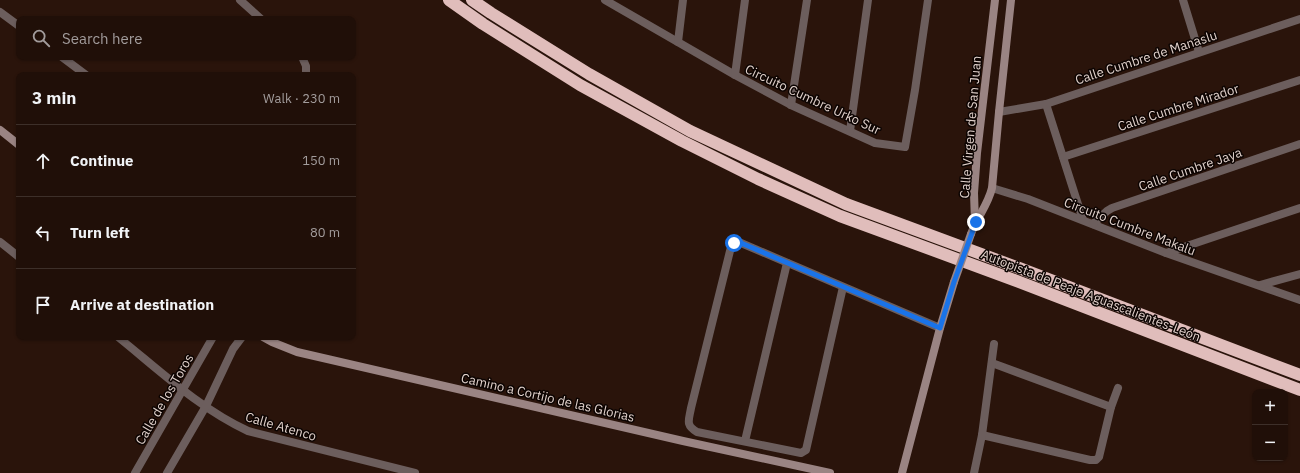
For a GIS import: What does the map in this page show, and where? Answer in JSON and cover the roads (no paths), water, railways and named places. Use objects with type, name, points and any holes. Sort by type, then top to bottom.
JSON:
[{"type":"highway","name":"Autopista de Peaje Aguascalientes-León","points":[[449,0],[483,24],[580,85],[682,141],[758,179],[840,216],[1014,280],[1300,390]]},
{"type":"highway","points":[[472,0],[589,74],[690,131],[846,204],[1019,268],[1300,376]]},
{"type":"street","points":[[240,0],[258,16]]},
{"type":"street","name":"Circuito Cumbre Urko Sur","points":[[605,0],[735,76],[791,105],[875,143],[905,148],[928,0]]},
{"type":"street","points":[[622,10],[623,0]]},
{"type":"street","points":[[678,42],[684,0]]},
{"type":"street","points":[[735,76],[745,0]]},
{"type":"street","points":[[791,105],[807,0]]},
{"type":"street","points":[[850,131],[868,0]]},
{"type":"street","name":"Calle Virgen de San Juan","points":[[976,222],[974,193],[977,153],[994,0]]},
{"type":"street","name":"Calle Virgen de San Juan","points":[[976,222],[986,206],[992,188],[1011,0]]},
{"type":"street","points":[[1183,0],[1199,52]]},
{"type":"street","points":[[0,12],[16,24]]},
{"type":"street","name":"Calle Cumbre de Manaslu","points":[[999,112],[1046,104],[1300,19]]},
{"type":"street","points":[[66,60],[82,72]]},
{"type":"street","points":[[303,60],[306,66],[306,72]]},
{"type":"street","name":"Calle Cumbre Mirador","points":[[1063,157],[1300,80]]},
{"type":"street","points":[[1046,104],[1083,220]]},
{"type":"street","points":[[0,130],[16,143]]},
{"type":"street","name":"Calle Cumbre Jaya","points":[[1093,224],[1106,211],[1112,208],[1300,144]]},
{"type":"street","name":"Circuito Cumbre Makalu","points":[[992,188],[1028,199],[1166,253],[1300,300]]},
{"type":"street","points":[[1166,253],[1300,208]]},
{"type":"street","points":[[902,473],[940,328],[954,282],[976,222]]},
{"type":"street","points":[[0,242],[16,255]]},
{"type":"street","points":[[843,287],[806,450],[801,453],[697,432],[691,428],[688,422],[691,408],[731,247],[734,243],[741,243],[940,328]]},
{"type":"street","points":[[745,441],[787,263]]},
{"type":"street","points":[[1260,285],[1300,274]]},
{"type":"street","name":"Calle Atenco","points":[[122,340],[183,390],[232,424],[248,431],[415,473]]},
{"type":"street","name":"Calle de los Toros","points":[[135,473],[211,340]]},
{"type":"street","points":[[167,473],[206,406],[233,349],[240,340]]},
{"type":"street","name":"Camino a Cortijo de las Glorias","points":[[268,340],[297,352],[830,473]]},
{"type":"street","points":[[974,473],[982,435],[994,344]]},
{"type":"street","points":[[992,363],[1111,407]]},
{"type":"street","points":[[982,435],[1090,460],[1096,460],[1099,457],[1111,407],[1118,388]]}]
